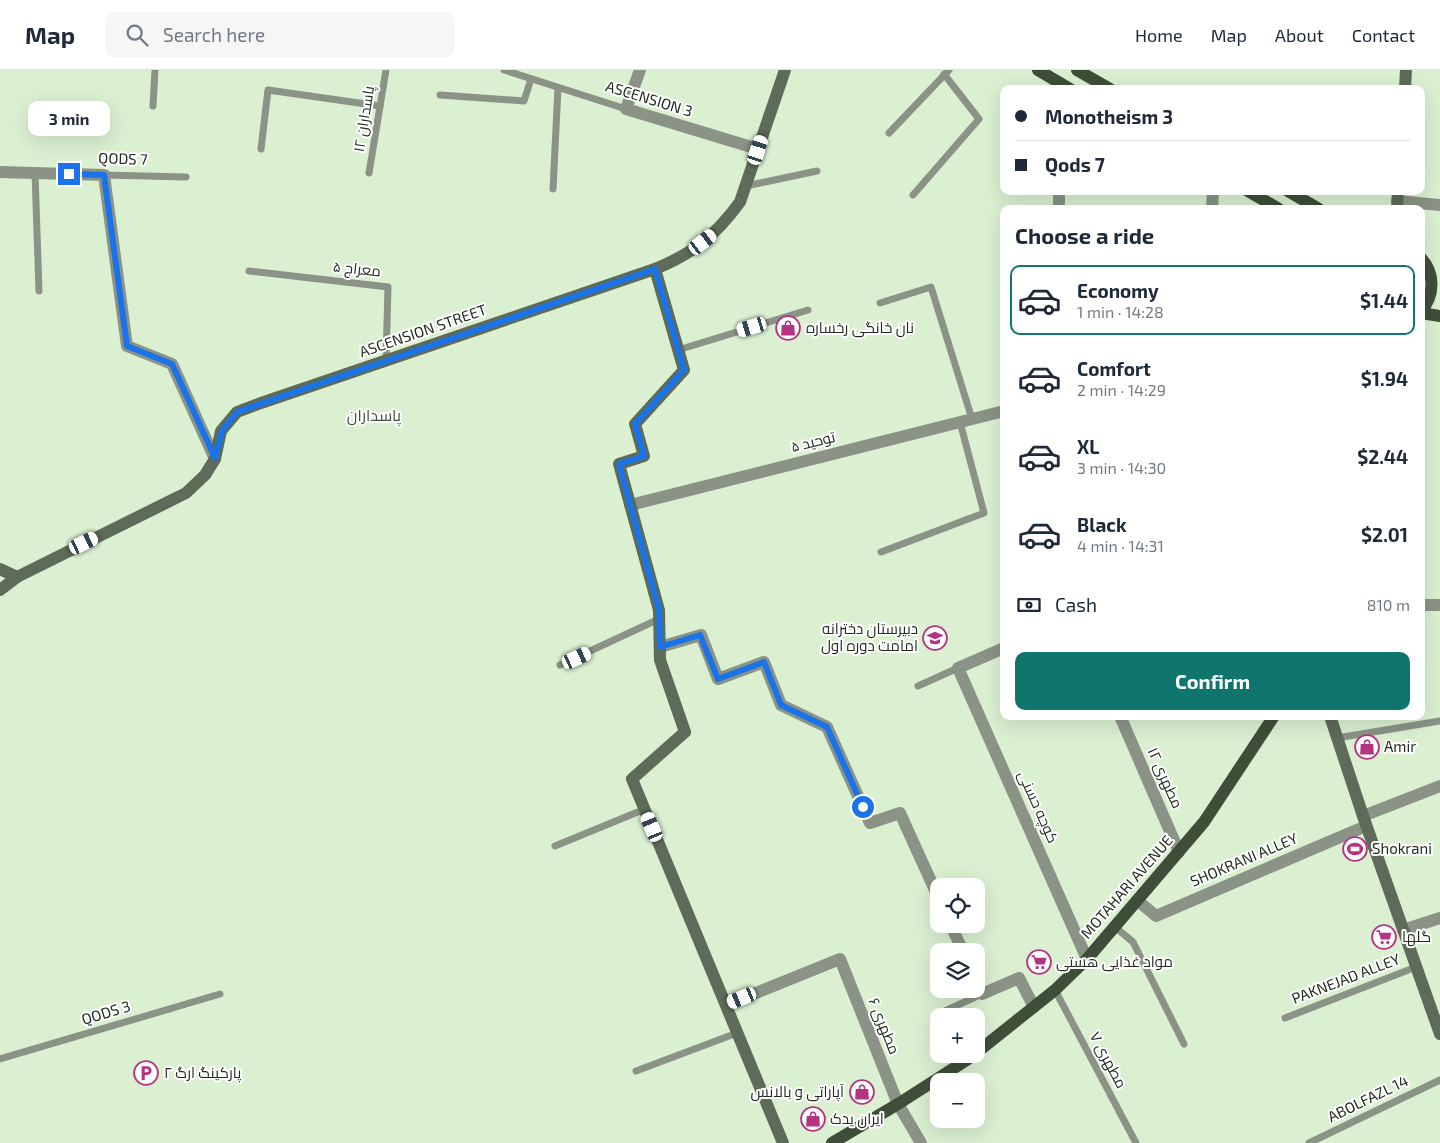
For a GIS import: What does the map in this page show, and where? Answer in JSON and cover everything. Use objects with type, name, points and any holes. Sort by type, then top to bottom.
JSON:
[{"type":"main road","points":[[1038,70],[1063,85]]},
{"type":"main road","points":[[1077,70],[1103,85]]},
{"type":"main road","points":[[1255,195],[1272,205]]},
{"type":"main road","points":[[1295,195],[1311,205]]},
{"type":"main road","points":[[1425,263],[1436,286],[1425,306]]},
{"type":"main road","points":[[1425,313],[1440,316]]},
{"type":"main road","name":"MOTAHARI AVENUE","points":[[985,1047],[1055,990],[1087,959],[1204,822],[1271,720]]},
{"type":"main road","name":"MOTAHARI AVENUE","points":[[832,1143],[962,1063]]},
{"type":"street","points":[[626,109],[640,70]]},
{"type":"street","name":"ASCENSION STREET","points":[[0,590],[17,576],[186,493],[206,475],[215,458],[222,431],[237,412],[655,269],[694,249],[712,236],[740,202],[784,70]]},
{"type":"street","points":[[1405,85],[1406,70]]},
{"type":"street","name":"ASCENSION 3","points":[[626,109],[758,150]]},
{"type":"street","name":"QODS 7","points":[[0,172],[104,175]]},
{"type":"street","points":[[104,175],[127,346],[172,364],[215,458]]},
{"type":"street","points":[[1397,200],[1440,205]]},
{"type":"street","points":[[655,269],[684,370],[635,424],[644,456],[619,464],[659,610],[660,660],[685,732],[632,778],[783,1143]]},
{"type":"street","name":"توحید ۵","points":[[630,505],[1000,412]]},
{"type":"street","points":[[0,569],[17,576]]},
{"type":"street","points":[[1425,605],[1440,605]]},
{"type":"street","points":[[660,647],[700,635],[718,679],[764,662],[781,705],[827,727],[870,823],[900,813],[930,879]]},
{"type":"street","points":[[958,668],[1000,650]]},
{"type":"street","name":"کوچه حسنی","points":[[958,668],[1087,959]]},
{"type":"street","name":"مطهری ۱۲","points":[[1122,720],[1180,852]]},
{"type":"street","points":[[1331,720],[1364,821],[1439,1031]]},
{"type":"street","points":[[1364,821],[1440,786]]},
{"type":"street","name":"SHOKRANI ALLEY","points":[[1138,900],[1156,916],[1364,821]]},
{"type":"street","points":[[1403,930],[1440,918]]},
{"type":"street","name":"مطهری ۶","points":[[726,1005],[840,959],[898,1104],[921,1143]]},
{"type":"street","points":[[985,993],[1019,978],[1034,1007]]},
{"type":"lane","points":[[153,106],[155,70]]},
{"type":"lane","name":"پاسداران ۱۲","points":[[369,172],[386,70]]},
{"type":"lane","name":"ASCENSION 3","points":[[504,70],[626,109]]},
{"type":"lane","points":[[888,134],[946,72],[979,118],[913,195]]},
{"type":"lane","points":[[440,95],[524,101],[531,79]]},
{"type":"lane","points":[[553,188],[558,88]]},
{"type":"lane","points":[[260,149],[268,90],[380,106]]},
{"type":"lane","points":[[746,186],[818,171]]},
{"type":"lane","points":[[35,173],[39,291]]},
{"type":"lane","name":"QODS 7","points":[[104,175],[186,177]]},
{"type":"lane","name":"معراج ۵","points":[[249,271],[388,287],[386,360]]},
{"type":"lane","points":[[880,303],[931,287],[966,420],[984,513],[881,552]]},
{"type":"lane","points":[[678,350],[808,310]]},
{"type":"lane","points":[[560,665],[659,619]]},
{"type":"lane","points":[[918,686],[958,668]]},
{"type":"lane","points":[[1337,738],[1440,721]]},
{"type":"lane","points":[[555,846],[645,810]]},
{"type":"lane","points":[[1115,927],[1133,942],[1184,1044]]},
{"type":"lane","name":"PAKNEJAD ALLEY","points":[[1285,1018],[1416,966]]},
{"type":"lane","name":"مطهری ۷","points":[[1055,990],[1136,1143]]},
{"type":"lane","name":"QODS 3","points":[[0,1059],[220,994]]},
{"type":"lane","points":[[953,1008],[974,998]]},
{"type":"lane","points":[[636,1071],[737,1033]]},
{"type":"lane","name":"ABOLFAZL 14","points":[[1309,1143],[1440,1080]]},
{"type":"place","name":"نان خانگی رخساره","points":[[788,328]]},
{"type":"place","name":"دبیرستان دخترانه امامت دوره اول","points":[[935,638]]},
{"type":"place","name":"Amir","points":[[1367,747]]},
{"type":"place","name":"Shokrani","points":[[1355,849]]},
{"type":"place","name":"گلها","points":[[1384,937]]},
{"type":"place","name":"مواد غذایی هستی","points":[[1039,962]]},
{"type":"place","name":"پارکینگ ارگ ۲","points":[[146,1073]]},
{"type":"place","name":"آپاراتی و بالانس","points":[[862,1092]]},
{"type":"place","name":"ایران یدک","points":[[813,1119]]},
{"type":"district","name":"پاسداران","points":[[374,415]]},
{"type":"route","points":[[69,174],[104,175],[127,346],[172,364],[215,458],[222,431],[237,412],[655,269],[684,370],[635,424],[644,456],[619,464],[659,610],[660,647],[700,635],[718,679],[764,662],[781,705],[827,727],[863,807]]}]
